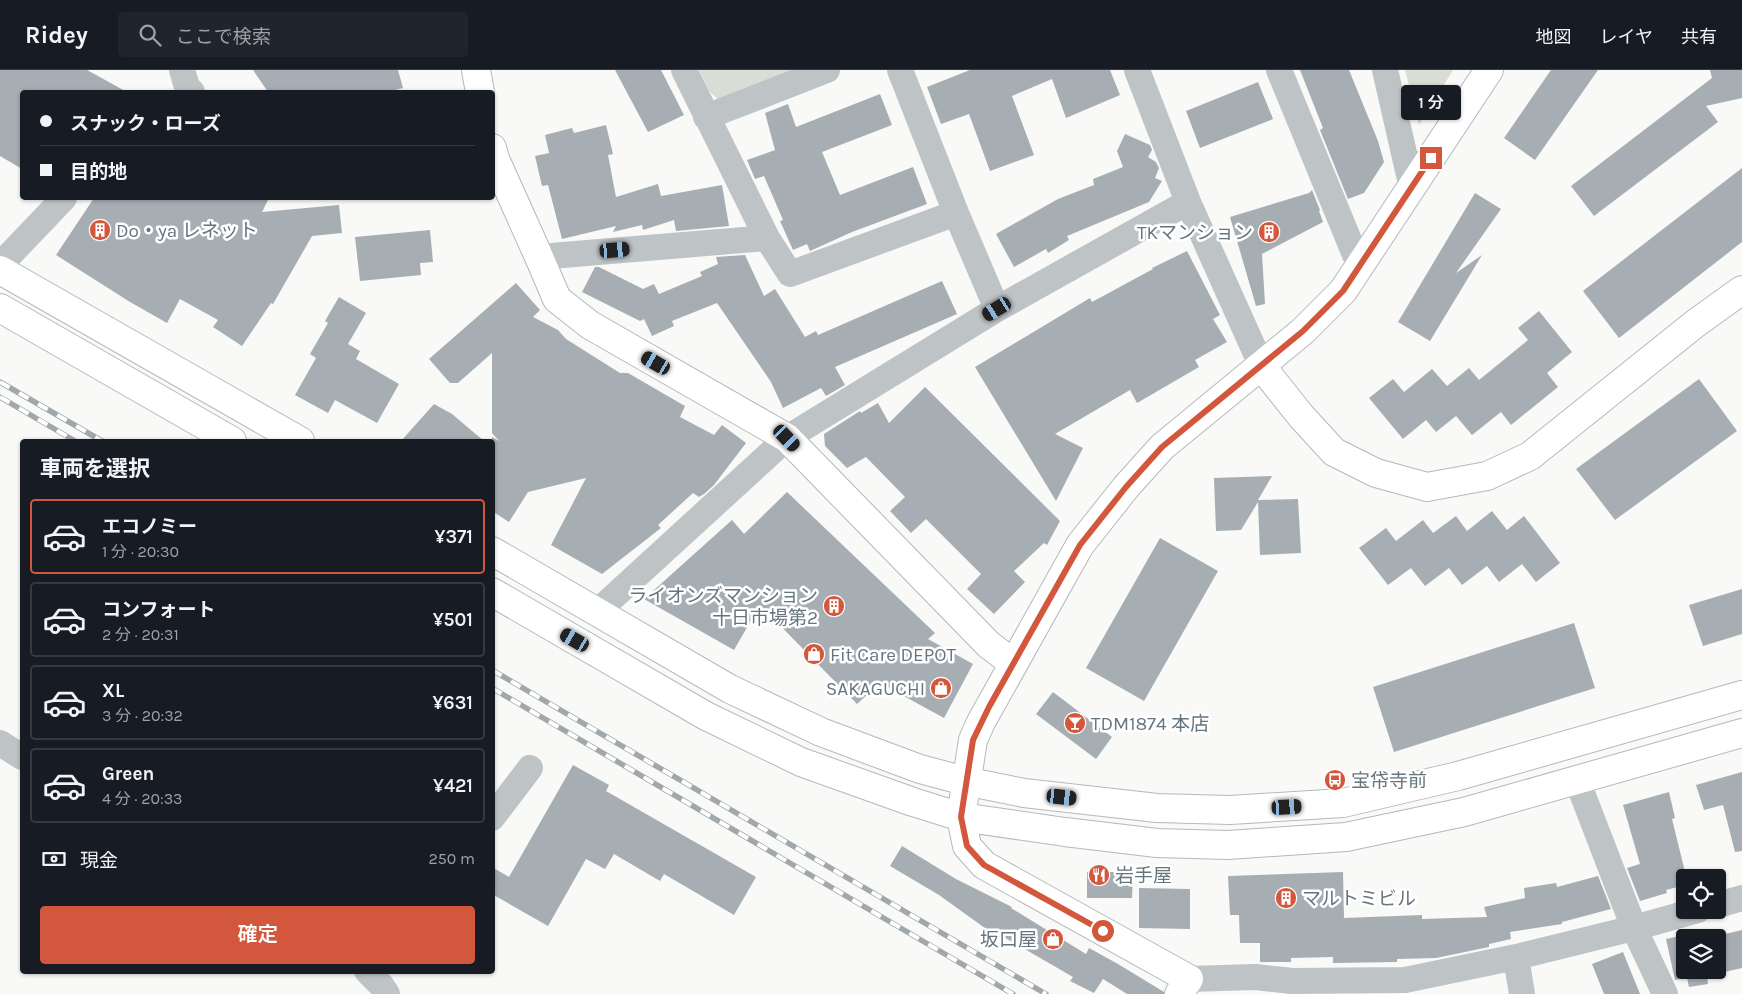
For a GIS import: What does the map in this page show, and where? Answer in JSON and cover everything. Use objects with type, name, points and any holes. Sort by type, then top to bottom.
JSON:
[{"type":"street","points":[[476,70],[480,90]]},
{"type":"street","points":[[684,70],[767,238],[790,274],[956,213]]},
{"type":"street","points":[[706,117],[827,70]]},
{"type":"street","points":[[900,70],[956,213],[997,309]]},
{"type":"street","points":[[1137,70],[1188,202],[1262,367],[1301,416],[1334,452],[1376,473],[1427,487],[1487,476],[1530,456],[1696,323],[1742,290]]},
{"type":"street","points":[[1278,70],[1360,267]]},
{"type":"street","points":[[1385,70],[1412,188]]},
{"type":"street","points":[[1489,70],[1360,267],[1336,298],[1303,331],[1262,367],[1162,447],[1126,487],[1080,545],[981,722],[973,740],[965,781],[961,817],[967,846],[984,865],[1184,986],[1258,986],[1292,981],[1405,980],[1516,957],[1676,916]]},
{"type":"street","points":[[495,159],[540,257],[557,299],[590,325],[787,438],[989,645],[1014,663]]},
{"type":"street","points":[[0,265],[62,200]]},
{"type":"street","points":[[598,611],[787,438],[997,309],[1188,202]]},
{"type":"street","points":[[540,257],[767,238]]},
{"type":"street","points":[[0,270],[296,439]]},
{"type":"street","points":[[0,308],[229,439]]},
{"type":"street","points":[[495,553],[730,689],[820,732],[899,762],[965,781],[1024,793],[1157,808],[1230,810],[1344,803],[1458,776],[1742,695]]},
{"type":"street","points":[[495,594],[706,716],[801,762],[961,817],[1157,843],[1228,845],[1346,837],[1464,812],[1742,733]]},
{"type":"street","points":[[0,743],[20,756]]},
{"type":"street","points":[[495,814],[530,768]]},
{"type":"street","points":[[1577,780],[1634,928],[1665,994]]},
{"type":"street","points":[[1726,903],[1742,898]]},
{"type":"street","points":[[1516,957],[1522,994]]},
{"type":"street","points":[[370,974],[387,994]]},
{"type":"shaded area","points":[[699,70],[801,70],[721,102],[709,91]]},
{"type":"shaded area","points":[[1405,70],[1453,70],[1419,125]]},
{"type":"building","points":[[0,70],[87,70],[123,90],[20,90],[20,168],[0,156]]},
{"type":"building","points":[[253,70],[398,70],[403,88],[395,90],[267,90]]},
{"type":"building","points":[[615,70],[661,70],[684,115],[648,132]]},
{"type":"building","points":[[970,70],[1110,70],[1120,95],[1066,118],[1052,79],[1012,96],[1034,155],[990,171],[969,114],[941,124],[927,87]]},
{"type":"building","points":[[1300,70],[1349,70],[1378,141],[1384,162],[1364,193],[1348,199],[1320,130],[1323,128]]},
{"type":"building","points":[[1551,70],[1598,70],[1535,160],[1504,138]]},
{"type":"building","points":[[1710,70],[1742,70],[1742,98],[1706,106],[1718,122],[1594,216],[1571,186],[1712,78]]},
{"type":"building","points":[[1258,82],[1273,119],[1200,148],[1186,111]]},
{"type":"building","points":[[880,94],[892,125],[822,152],[840,195],[913,167],[927,204],[852,232],[810,251],[807,244],[793,250],[780,221],[783,220],[764,176],[755,179],[747,160],[775,150],[765,113],[788,104],[796,127]]},
{"type":"building","points":[[606,125],[613,154],[608,155],[616,197],[658,184],[661,196],[722,185],[729,226],[676,231],[674,220],[643,230],[642,225],[613,232],[616,226],[562,239],[548,185],[542,186],[535,156],[549,153],[545,135],[572,128],[574,133]]},
{"type":"building","points":[[1125,134],[1150,145],[1152,150],[1148,157],[1156,162],[1159,168],[1155,178],[1162,181],[1149,202],[1067,236],[1069,240],[1048,253],[1046,249],[1014,267],[996,234],[1058,199],[1094,185],[1093,179],[1123,167],[1117,151]]},
{"type":"building","points":[[1742,168],[1742,242],[1619,338],[1583,291]]},
{"type":"building","name":"TKマンション","points":[[1312,190],[1323,222],[1262,254],[1265,304],[1256,306],[1230,217],[1309,193]]},
{"type":"building","points":[[1475,193],[1501,209],[1456,273],[1482,255],[1430,341],[1398,322]]},
{"type":"building","points":[[93,200],[268,200],[262,212],[339,205],[342,233],[312,236],[273,304],[271,303],[242,346],[213,327],[218,320],[180,299],[167,323],[56,255]]},
{"type":"building","points":[[430,230],[433,262],[420,263],[421,275],[360,281],[355,237]]},
{"type":"building","points":[[1187,251],[1220,315],[1213,319],[1227,342],[1195,360],[1199,367],[1137,403],[1130,390],[1055,434],[1083,448],[1056,501],[975,367],[1090,298],[1092,302],[1152,268]]},
{"type":"building","points":[[745,255],[764,296],[775,289],[805,337],[816,331],[818,335],[942,281],[957,314],[835,367],[845,385],[826,396],[821,388],[783,408],[771,382],[717,303],[672,321],[674,326],[652,336],[644,319],[640,321],[582,292],[595,267],[599,267],[643,289],[654,284],[659,294],[702,276],[700,272],[718,264],[716,257]]},
{"type":"building","points":[[516,283],[540,310],[533,317],[558,330],[566,339],[620,373],[628,373],[685,406],[680,417],[714,435],[722,425],[746,443],[714,485],[699,497],[693,493],[658,525],[661,528],[602,574],[551,545],[586,478],[528,492],[509,522],[495,513],[495,439],[492,439],[492,437],[499,441],[492,433],[492,353],[458,383],[450,383],[429,359]]},
{"type":"building","points":[[339,297],[366,313],[348,344],[360,351],[356,359],[399,384],[377,423],[335,400],[328,413],[295,395],[316,358],[310,354],[328,323],[325,321]]},
{"type":"building","points":[[1539,311],[1572,352],[1547,373],[1558,387],[1511,425],[1501,412],[1472,435],[1456,416],[1436,432],[1426,420],[1403,439],[1369,398],[1393,379],[1404,392],[1432,369],[1447,386],[1469,368],[1479,380],[1528,340],[1518,328]]},
{"type":"building","points":[[1699,379],[1737,431],[1615,520],[1576,469]]},
{"type":"building","points":[[925,387],[1060,521],[1047,545],[1044,543],[1014,571],[1025,582],[994,614],[967,589],[981,574],[926,519],[911,533],[890,511],[905,497],[866,457],[847,468],[825,446],[824,434],[860,411],[861,413],[878,403],[889,423]]},
{"type":"building","points":[[434,404],[452,414],[482,439],[403,439]]},
{"type":"building","points":[[1272,476],[1258,500],[1298,499],[1301,553],[1260,555],[1258,502],[1241,530],[1216,531],[1214,478]]},
{"type":"building","name":"ライオンズマンション 十日市場第2","points":[[787,492],[935,633],[928,639],[973,664],[944,718],[880,683],[857,704],[760,605],[734,650],[644,599],[732,520],[744,534]]},
{"type":"building","points":[[1492,511],[1507,530],[1524,516],[1560,563],[1536,582],[1522,564],[1499,582],[1487,566],[1462,585],[1449,568],[1425,586],[1411,568],[1388,585],[1359,548],[1386,528],[1396,541],[1423,520],[1433,533],[1456,516],[1467,531]]},
{"type":"building","points":[[1160,538],[1218,571],[1144,701],[1086,668]]},
{"type":"building","points":[[1742,589],[1742,634],[1703,646],[1689,605]]},
{"type":"building","points":[[1574,623],[1595,688],[1394,752],[1373,687]]},
{"type":"building","points":[[1053,692],[1112,737],[1096,759],[1036,714]]},
{"type":"building","points":[[573,765],[609,785],[606,791],[756,877],[734,915],[664,874],[660,881],[614,854],[605,869],[586,859],[548,926],[495,896],[495,869],[509,877]]},
{"type":"building","points":[[1742,772],[1742,851],[1735,852],[1723,805],[1704,810],[1696,785]]},
{"type":"building","points":[[1669,792],[1675,818],[1672,819],[1684,869],[1676,869],[1676,887],[1666,890],[1667,893],[1640,901],[1627,868],[1640,864],[1623,805]]},
{"type":"building","points":[[902,846],[956,879],[1012,907],[1086,954],[1089,948],[1164,992],[1164,994],[1127,994],[1103,979],[1094,993],[1070,981],[1073,977],[997,933],[996,936],[939,895],[890,866]]},
{"type":"building","points":[[1087,872],[1133,872],[1132,898],[1087,898]]},
{"type":"building","points":[[1343,872],[1344,918],[1422,915],[1422,919],[1487,917],[1484,907],[1525,898],[1524,888],[1556,883],[1557,887],[1598,876],[1611,909],[1562,922],[1562,924],[1510,932],[1511,939],[1489,944],[1489,947],[1436,958],[1397,959],[1397,962],[1333,963],[1333,957],[1291,958],[1291,962],[1260,962],[1260,943],[1240,943],[1239,915],[1230,915],[1228,876]]},
{"type":"building","points":[[1139,888],[1190,889],[1190,929],[1139,928]]},
{"type":"building","points":[[1742,930],[1742,968],[1726,972],[1726,934]]},
{"type":"building","points":[[1676,937],[1676,979],[1681,979],[1675,980],[1666,939]]},
{"type":"building","points":[[1623,952],[1640,994],[1604,994],[1592,964]]},
{"type":"building","points":[[1687,979],[1707,979],[1708,984],[1689,987]]},
{"type":"railway","points":[[0,382],[99,439]]},
{"type":"railway","points":[[0,397],[72,439]]},
{"type":"railway","points":[[495,672],[1046,994]]},
{"type":"railway","points":[[495,690],[1013,994]]},
{"type":"place","name":"Do・ya レネット","points":[[100,230]]},
{"type":"place","name":"TKマンション","points":[[1269,232]]},
{"type":"place","name":"ライオンズマンション 十日市場第2","points":[[834,606]]},
{"type":"place","name":"Fit Care DEPOT","points":[[814,654]]},
{"type":"place","name":"SAKAGUCHI","points":[[941,688]]},
{"type":"place","name":"TDM1874 本店","points":[[1075,723]]},
{"type":"place","name":"宝帒寺前","points":[[1335,780]]},
{"type":"place","name":"岩手屋","points":[[1099,875]]},
{"type":"place","name":"マルトミビル","points":[[1286,898]]},
{"type":"place","name":"坂口屋","points":[[1053,939]]},
{"type":"route","points":[[1103,931],[984,865],[967,846],[961,817],[965,781],[973,740],[989,707],[1080,545],[1126,487],[1162,447],[1262,367],[1303,331],[1343,291],[1431,158]]}]
